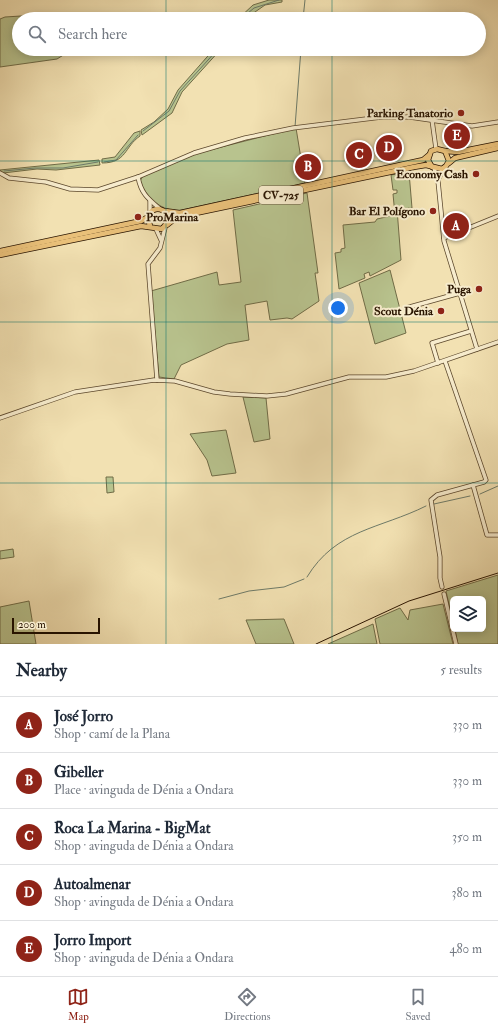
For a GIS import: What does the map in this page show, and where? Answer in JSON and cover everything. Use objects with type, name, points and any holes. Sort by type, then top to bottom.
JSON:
[{"type":"main road","points":[[436,149],[458,152],[498,144]]},
{"type":"main road","name":"CV-725","points":[[156,230],[166,226],[177,217],[423,165],[433,168],[446,166],[455,158],[498,148]]},
{"type":"main road","name":"CV-725","points":[[160,209],[180,213],[423,160],[436,149]]},
{"type":"main road","points":[[446,151],[449,157],[446,166]]},
{"type":"main road","points":[[429,155],[429,163],[433,168]]},
{"type":"main road","points":[[0,251],[141,222],[154,209],[160,209]]},
{"type":"main road","points":[[165,211],[169,219],[166,226]]},
{"type":"main road","points":[[149,215],[150,226]]},
{"type":"main road","points":[[0,255],[139,226],[150,226],[156,230]]},
{"type":"street","points":[[0,173],[9,178],[46,182],[70,189],[86,191],[98,190],[138,177],[199,151],[294,128],[382,117],[409,116],[472,126],[498,122]]},
{"type":"street","points":[[432,120],[436,149]]},
{"type":"street","points":[[438,181],[446,166]]},
{"type":"street","points":[[433,168],[438,181],[444,238],[477,349]]},
{"type":"street","points":[[138,177],[141,190],[160,209]]},
{"type":"street","points":[[149,215],[150,200]]},
{"type":"street","points":[[444,238],[498,216]]},
{"type":"street","points":[[157,380],[148,264],[162,243],[166,226]]},
{"type":"street","points":[[156,230],[162,243]]},
{"type":"street","points":[[406,308],[460,293]]},
{"type":"street","points":[[438,363],[432,343],[471,331]]},
{"type":"street","points":[[0,418],[75,392],[157,380],[175,381],[214,392],[267,396],[295,393],[349,377],[386,377],[445,361],[498,342]]},
{"type":"street","points":[[442,587],[440,578],[440,557],[431,500],[437,495],[484,482],[486,477],[445,361]]},
{"type":"street","points":[[473,485],[487,535],[498,534]]},
{"type":"street","points":[[444,594],[456,644]]},
{"type":"green space","points":[[269,0],[282,0],[282,2],[265,5],[255,12],[246,12],[253,5]]},
{"type":"green space","points":[[12,17],[12,56],[62,56],[57,59],[0,67],[0,19]]},
{"type":"green space","points":[[208,56],[215,56],[182,92],[172,113],[142,135],[141,130],[154,122],[168,109],[178,90]]},
{"type":"green space","points":[[296,128],[305,183],[177,211],[165,208],[154,202],[146,193],[140,181],[143,176],[194,154]]},
{"type":"green space","points":[[140,131],[140,136],[121,157],[110,162],[102,163],[102,159],[115,157],[134,133]]},
{"type":"green space","points":[[99,160],[100,165],[56,170],[37,169],[3,173],[0,170]]},
{"type":"green space","points":[[409,172],[412,208],[397,209],[401,260],[370,276],[369,272],[364,274],[365,278],[339,289],[335,253],[341,252],[341,249],[345,248],[343,225],[375,222],[377,219],[395,215],[393,194],[397,193],[397,190],[393,190],[391,175]]},
{"type":"green space","points":[[307,193],[318,273],[315,273],[319,301],[292,319],[287,318],[270,320],[267,301],[245,305],[249,340],[227,344],[181,365],[174,379],[159,377],[151,291],[217,272],[219,285],[241,282],[233,210]]},
{"type":"green space","points":[[390,270],[406,333],[375,344],[359,283]]},
{"type":"green space","points":[[243,397],[266,398],[270,439],[254,442]]},
{"type":"green space","points":[[226,430],[236,473],[212,476],[207,460],[190,434]]},
{"type":"green space","points":[[106,477],[113,477],[114,492],[107,493]]},
{"type":"green space","points":[[13,549],[14,557],[0,559],[0,551]]},
{"type":"green space","points":[[498,575],[498,644],[458,644],[456,632],[486,632],[486,596],[450,596],[450,609],[446,591]]},
{"type":"green space","points":[[29,601],[36,644],[0,644],[0,607]]},
{"type":"green space","points":[[443,604],[453,644],[380,644],[375,619],[400,608],[408,620],[410,610]]},
{"type":"green space","points":[[284,619],[294,644],[256,644],[246,620]]},
{"type":"green space","points":[[373,624],[377,644],[328,644]]},
{"type":"waterway","points":[[249,12],[254,8],[279,0]]},
{"type":"waterway","points":[[304,12],[305,0]]},
{"type":"waterway","points":[[143,131],[169,111],[180,91],[212,56]]},
{"type":"waterway","points":[[295,127],[300,56]]},
{"type":"waterway","points":[[104,162],[116,160],[138,135]]},
{"type":"waterway","points":[[4,171],[35,168],[63,168],[98,162]]},
{"type":"waterway","points":[[480,494],[498,486]]},
{"type":"waterway","points":[[434,504],[470,496]]},
{"type":"waterway","points":[[307,577],[319,561],[331,549],[345,540],[360,532],[409,514],[426,506]]},
{"type":"waterway","points":[[219,599],[249,591],[284,587],[304,579]]},
{"type":"tram line","points":[[316,644],[409,601],[498,573]]},
{"type":"place","name":"Parking Tanatorio","points":[[461,113]]},
{"type":"place","name":"Jorro Import","points":[[457,136]]},
{"type":"place","name":"Autoalmenar","points":[[389,148]]},
{"type":"place","name":"Roca La Marina - BigMat","points":[[359,155]]},
{"type":"place","name":"Gibeller","points":[[308,167]]},
{"type":"place","name":"Economy Cash","points":[[476,174]]},
{"type":"place","name":"Bar El Polígono","points":[[433,211]]},
{"type":"place","name":"ProMarina","points":[[138,217]]},
{"type":"place","name":"José Jorro","points":[[456,226]]},
{"type":"place","name":"Puga","points":[[479,289]]},
{"type":"place","name":"Scout Dénia","points":[[441,311]]}]
